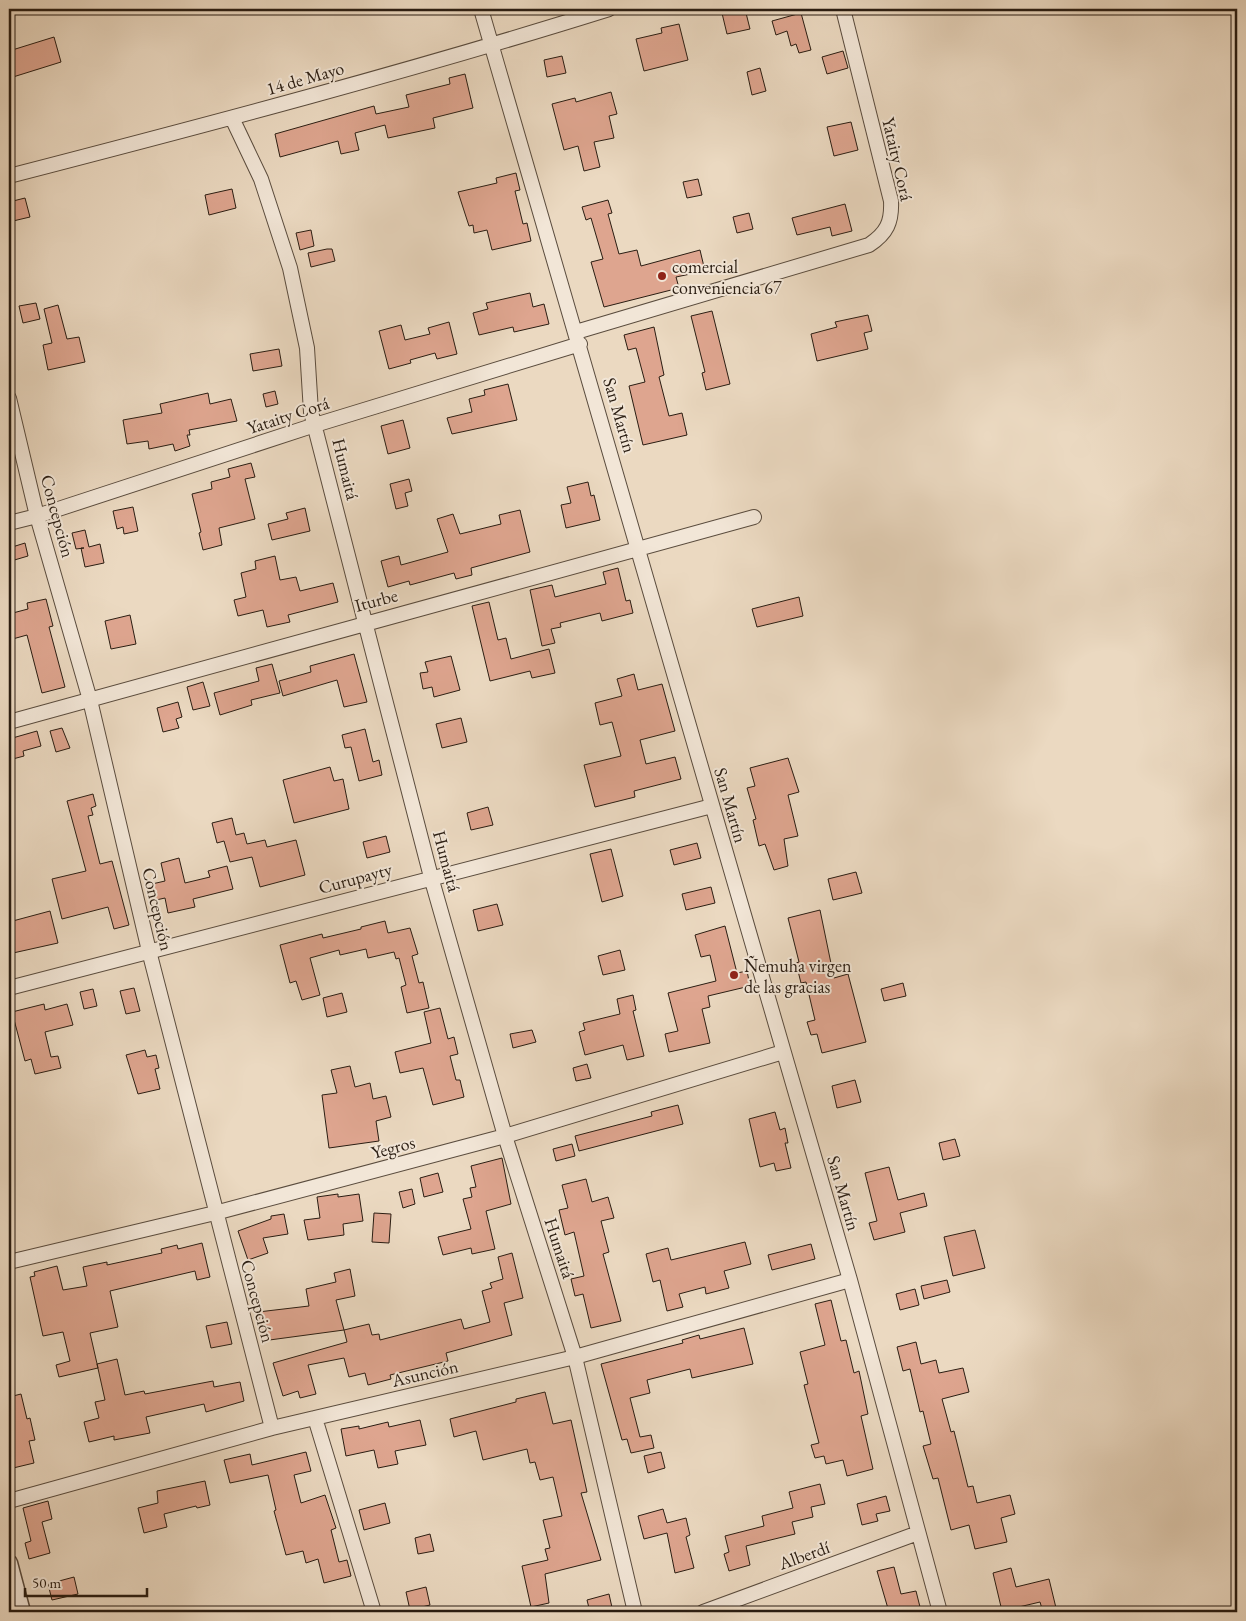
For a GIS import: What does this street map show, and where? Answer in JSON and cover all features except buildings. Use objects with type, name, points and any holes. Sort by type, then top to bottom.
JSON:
[{"type":"street","name":"San Martín","points":[[482,9],[850,1280],[940,1612]]},
{"type":"street","name":"14 de Mayo","points":[[9,176],[232,118],[492,45],[609,9]]},
{"type":"street","name":"Yataity Corá","points":[[9,523],[37,516],[578,338],[869,245],[887,229],[891,220],[891,201],[842,9]]},
{"type":"street","name":"Humaitá","points":[[232,118],[260,179],[290,268],[307,348],[308,392],[365,622],[431,877],[505,1136],[575,1357],[635,1612]]},
{"type":"street","name":"Concepción","points":[[9,398],[37,516],[90,700],[149,951],[215,1213],[272,1428]]},
{"type":"street","name":"Iturbe","points":[[9,722],[365,622],[754,517]]},
{"type":"street","name":"Curupayty","points":[[9,988],[431,877],[712,806]]},
{"type":"street","name":"Yegros","points":[[9,1262],[215,1213],[505,1136],[783,1052]]},
{"type":"street","name":"Asunción","points":[[9,1501],[272,1428],[575,1357],[850,1280]]},
{"type":"street","points":[[315,1418],[374,1612]]},
{"type":"street","name":"Alberdí","points":[[703,1612],[918,1533]]},
{"type":"street","points":[[9,1563],[22,1612]]},
{"type":"place","name":"comercial conveniencia 67","points":[[662,276]]},
{"type":"place","name":"Ñemuha virgen de las gracias","points":[[734,975]]}]
